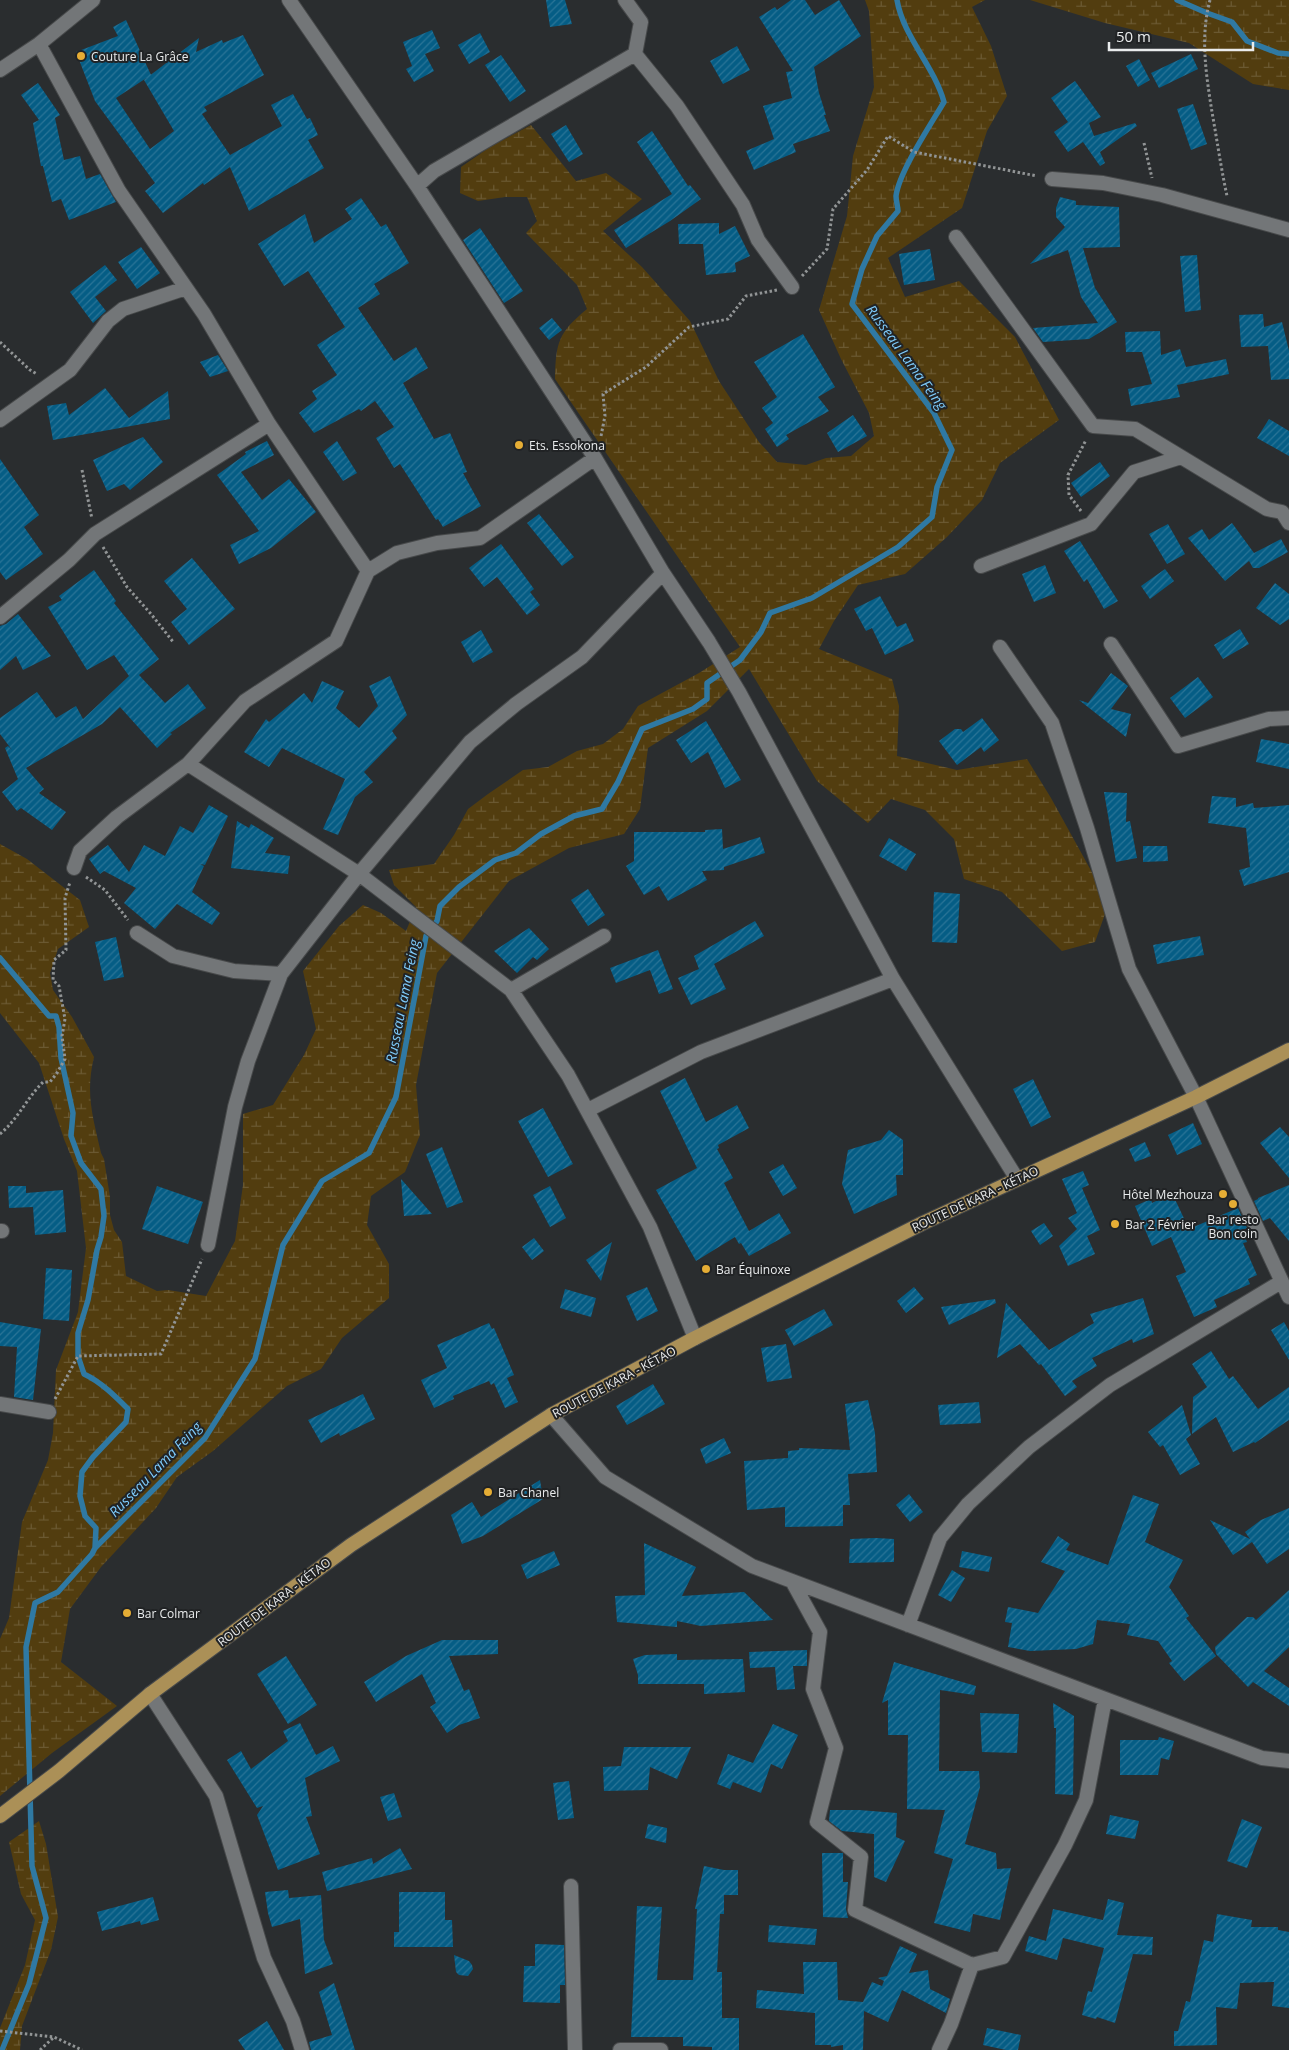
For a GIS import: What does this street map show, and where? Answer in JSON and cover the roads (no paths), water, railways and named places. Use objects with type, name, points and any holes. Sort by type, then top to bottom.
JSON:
[{"type":"main road","name":"ROUTE DE KARA - KÉTAO","points":[[0,1816],[58,1771],[150,1694],[351,1545],[551,1415],[695,1338],[914,1227],[1196,1097],[1289,1050]]},
{"type":"street","points":[[0,70],[39,44],[93,0]]},
{"type":"street","points":[[289,0],[417,186],[596,458],[663,573],[710,642],[739,692],[893,979],[1017,1179]]},
{"type":"street","points":[[417,186],[434,171],[635,54],[641,22],[625,0]]},
{"type":"street","points":[[39,44],[119,191],[204,314],[269,424],[368,571]]},
{"type":"street","points":[[635,54],[677,106],[743,205],[758,240],[792,287]]},
{"type":"street","points":[[1052,179],[1103,183],[1162,195],[1289,230]]},
{"type":"street","points":[[956,237],[1093,426],[1135,429],[1267,508],[1286,513]]},
{"type":"street","points":[[0,420],[70,370],[108,321],[123,309],[186,288]]},
{"type":"street","points":[[0,617],[69,560],[95,534],[269,424]]},
{"type":"street","points":[[981,566],[1091,524],[1134,472],[1181,456]]},
{"type":"street","points":[[74,868],[80,851],[116,817],[188,764],[245,701],[336,641],[368,571],[397,553],[437,543],[480,538],[596,458]]},
{"type":"street","points":[[208,1245],[235,1107],[248,1061],[281,974],[359,874],[470,742],[516,704],[582,657],[663,573]]},
{"type":"street","points":[[1111,644],[1178,746],[1269,719],[1289,718]]},
{"type":"street","points":[[1000,647],[1052,723],[1087,828],[1129,969],[1196,1097],[1289,1297]]},
{"type":"street","points":[[188,764],[359,874],[510,990],[568,1075],[588,1110],[650,1227],[695,1338]]},
{"type":"street","points":[[137,933],[173,956],[234,971],[281,974]]},
{"type":"street","points":[[510,990],[604,936]]},
{"type":"street","points":[[588,1110],[701,1052],[893,979]]},
{"type":"street","points":[[908,1625],[940,1538],[968,1504],[1029,1447],[1110,1385],[1281,1282]]},
{"type":"street","points":[[0,1404],[49,1412]]},
{"type":"street","points":[[551,1415],[605,1477],[752,1566],[1262,1758],[1289,1761]]},
{"type":"street","points":[[792,1581],[820,1632],[813,1689],[836,1748],[816,1822],[861,1857],[855,1910],[972,1965],[1003,1957],[1065,1845],[1086,1800],[1105,1700]]},
{"type":"street","points":[[150,1694],[216,1796],[264,1958],[293,2020],[302,2050]]},
{"type":"street","points":[[571,1886],[575,2050]]},
{"type":"street","points":[[939,2050],[951,2024],[972,1965]]},
{"type":"street","points":[[620,2050],[661,2050]]},
{"type":"waterway","name":"Russeau Lama Feing","points":[[2,2050],[29,1984],[46,1918],[32,1866],[26,1647],[35,1603],[58,1592],[92,1554],[95,1548],[205,1438],[255,1359],[283,1245],[322,1181],[369,1153],[396,1097],[426,936],[437,921],[440,906],[459,887],[495,860],[516,853],[541,834],[574,816],[602,809],[618,782],[642,729],[693,709],[707,699],[707,683],[740,660],[761,632],[770,613],[812,598],[898,547],[932,517],[937,487],[952,450],[934,413],[852,304],[862,269],[877,236],[898,211],[896,196],[903,174],[916,148],[944,102],[933,76],[905,26],[897,0]]},
{"type":"waterway","points":[[1177,0],[1232,22],[1247,41],[1278,53],[1289,54]]},
{"type":"waterway","name":"Russeau Lama Feing","points":[[0,958],[49,1016],[56,1016],[59,1027],[61,1058],[73,1113],[71,1136],[81,1163],[101,1189],[104,1216],[88,1300],[78,1333],[78,1356],[84,1374],[102,1385],[128,1409],[126,1422],[93,1457],[82,1472],[80,1496],[85,1516],[96,1528],[95,1548]]},
{"type":"place","name":"Couture La Grâce","points":[[81,56]]},
{"type":"place","name":"Ets. Essokona","points":[[519,445]]},
{"type":"place","name":"Hôtel Mezhouza","points":[[1223,1194]]},
{"type":"place","name":"Bar resto Bon coin","points":[[1233,1204]]},
{"type":"place","name":"Bar 2 Février","points":[[1115,1224]]},
{"type":"place","name":"Bar Équinoxe","points":[[706,1269]]},
{"type":"place","name":"Bar Chanel","points":[[488,1492]]},
{"type":"place","name":"Bar Colmar","points":[[127,1613]]}]
